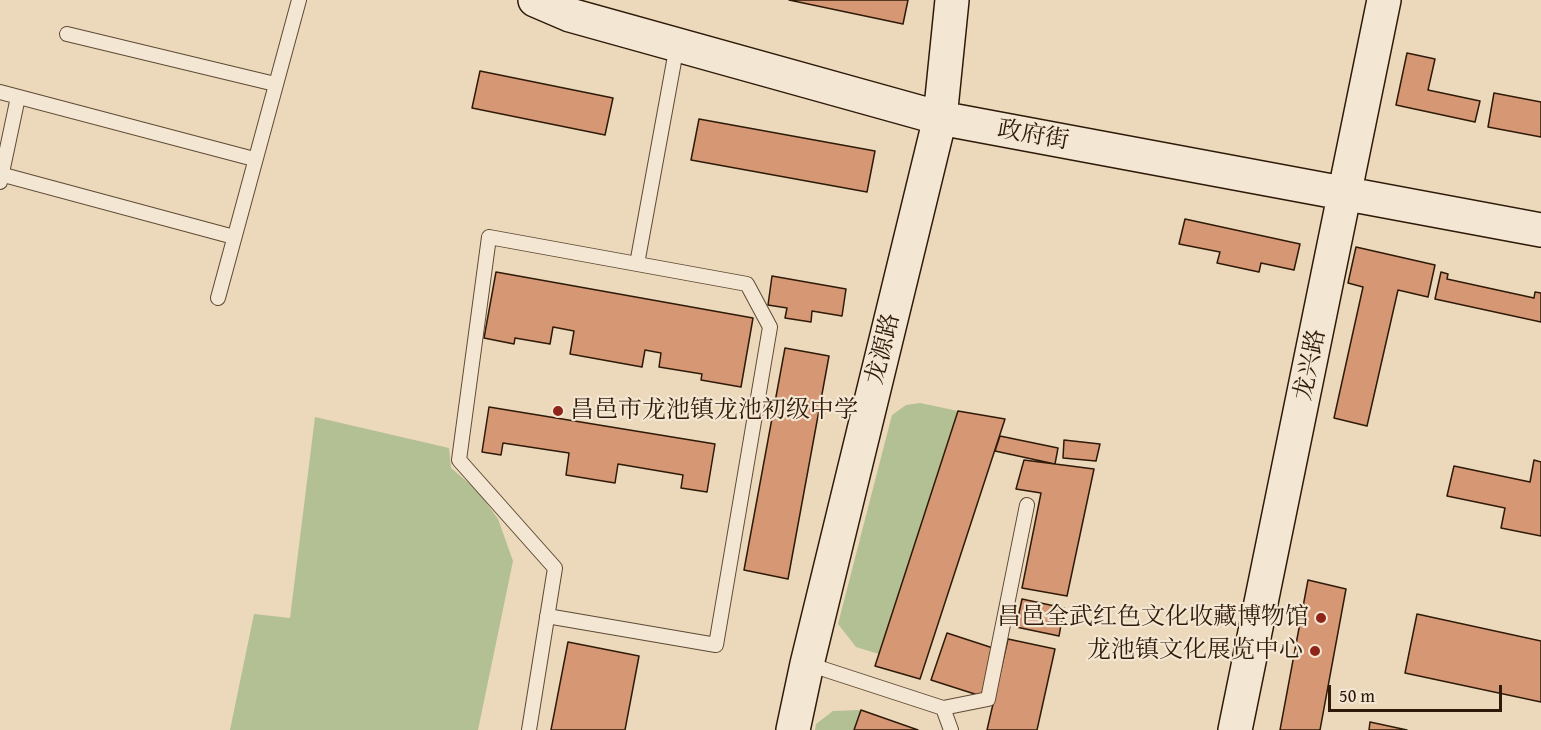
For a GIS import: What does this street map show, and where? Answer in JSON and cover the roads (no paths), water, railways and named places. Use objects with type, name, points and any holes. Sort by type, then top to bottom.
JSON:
[{"type":"street","name":"政府街","points":[[535,0],[570,15],[940,118],[1541,230]]},
{"type":"street","name":"龙源路","points":[[793,730],[807,664],[940,118],[952,0]]},
{"type":"street","name":"龙兴路","points":[[1235,730],[1384,0]]},
{"type":"lane","points":[[218,298],[299,0]]},
{"type":"lane","points":[[67,34],[275,84]]},
{"type":"lane","points":[[637,264],[677,45]]},
{"type":"lane","points":[[0,92],[254,159]]},
{"type":"lane","points":[[18,97],[1,177],[234,237]]},
{"type":"lane","points":[[529,730],[547,616],[555,568],[459,460],[489,237],[747,284],[770,327],[716,645],[547,616]]},
{"type":"lane","points":[[807,664],[943,708],[988,699],[1027,505]]},
{"type":"lane","points":[[943,708],[951,730]]},
{"type":"place","name":"昌邑市龙池镇龙池初级中学","points":[[558,411]]},
{"type":"place","name":"昌邑全武红色文化收藏博物馆","points":[[1321,618]]},
{"type":"place","name":"龙池镇文化展览中心","points":[[1315,651]]}]
